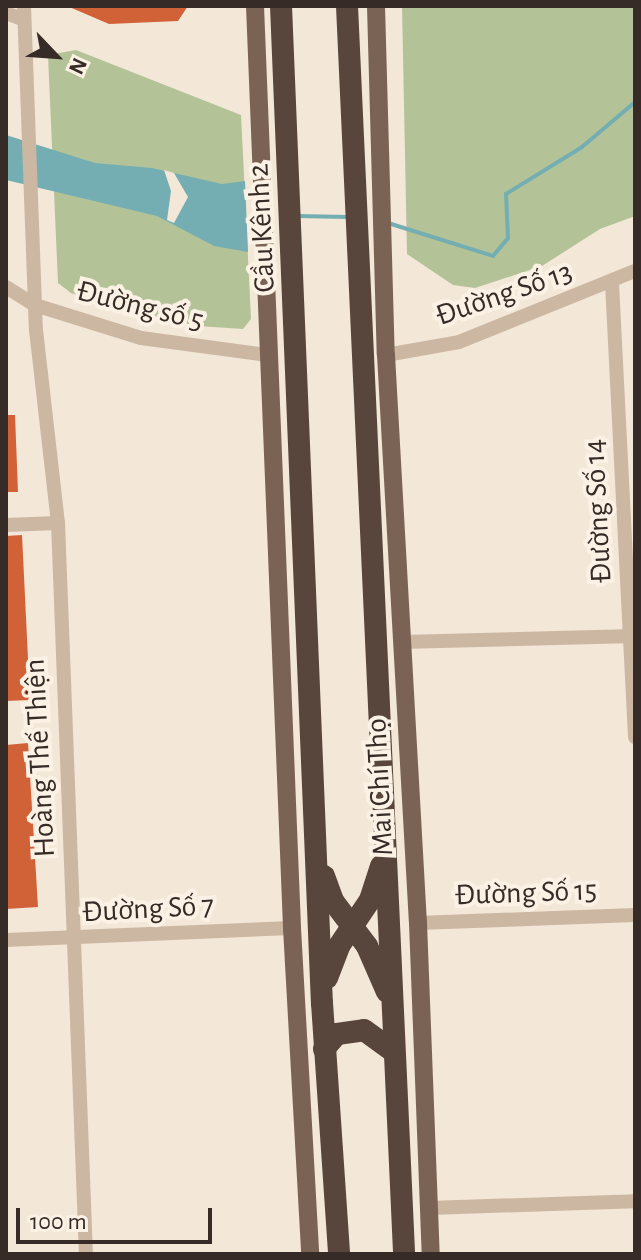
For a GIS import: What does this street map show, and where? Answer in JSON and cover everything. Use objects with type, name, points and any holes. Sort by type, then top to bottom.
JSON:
[{"type":"highway","name":"Cầu Kênh 2","points":[[281,6],[316,852]]},
{"type":"highway","name":"Mai Chí Thọ","points":[[347,6],[404,1254]]},
{"type":"highway","points":[[322,1003],[329,969],[370,900],[386,850]]},
{"type":"highway","points":[[316,852],[333,901],[353,926],[393,1007]]},
{"type":"highway","points":[[316,852],[324,1049],[339,1254]]},
{"type":"highway","points":[[320,928],[389,925]]},
{"type":"highway","points":[[324,1049],[337,1034],[364,1030],[394,1052]]},
{"type":"main road","name":"Cầu Kênh 2","points":[[255,6],[267,355]]},
{"type":"main road","name":"Mai Chí Thọ","points":[[376,6],[386,355],[418,923],[431,1254]]},
{"type":"main road","points":[[267,355],[292,928],[310,1254]]},
{"type":"main road","points":[[389,925],[418,923]]},
{"type":"main road","points":[[292,928],[320,928]]},
{"type":"street","points":[[6,13],[24,13]]},
{"type":"street","name":"Hoàng Thế Thiện","points":[[24,13],[35,305],[58,523],[86,1254]]},
{"type":"street","name":"Đường Số 13","points":[[386,355],[459,342],[612,283],[635,271]]},
{"type":"street","name":"Đường Số 14","points":[[612,283],[635,737]]},
{"type":"street","name":"Đường số 5","points":[[6,287],[35,305],[152,341],[267,355]]},
{"type":"street","points":[[6,525],[58,523]]},
{"type":"street","points":[[402,642],[632,636]]},
{"type":"street","name":"Đường Số 15","points":[[418,923],[635,915]]},
{"type":"street","name":"Đường Số 7","points":[[6,940],[292,928]]},
{"type":"street","points":[[429,1208],[635,1201]]},
{"type":"green space","points":[[402,6],[635,6],[635,216],[600,229],[542,266],[475,288],[453,285],[407,254]]},
{"type":"green space","points":[[76,50],[241,115],[251,319],[243,329],[198,326],[119,309],[71,293],[58,283],[48,55]]},
{"type":"water","points":[[6,135],[95,163],[152,168],[222,184],[245,181],[248,252],[214,246],[157,216],[6,180]]},
{"type":"pier","points":[[164,170],[174,173],[188,197],[174,223],[167,220],[171,191]]},
{"type":"building","points":[[67,6],[188,6],[178,21],[109,24]]},
{"type":"building","points":[[6,415],[15,415],[18,492],[6,492]]},
{"type":"building","points":[[22,535],[30,700],[6,701],[6,536]]},
{"type":"building","points":[[28,743],[38,907],[6,909],[6,745]]},
{"type":"waterway","points":[[388,223],[493,256],[508,238],[506,194],[582,147],[635,102]]},
{"type":"waterway","points":[[297,216],[348,217]]}]
